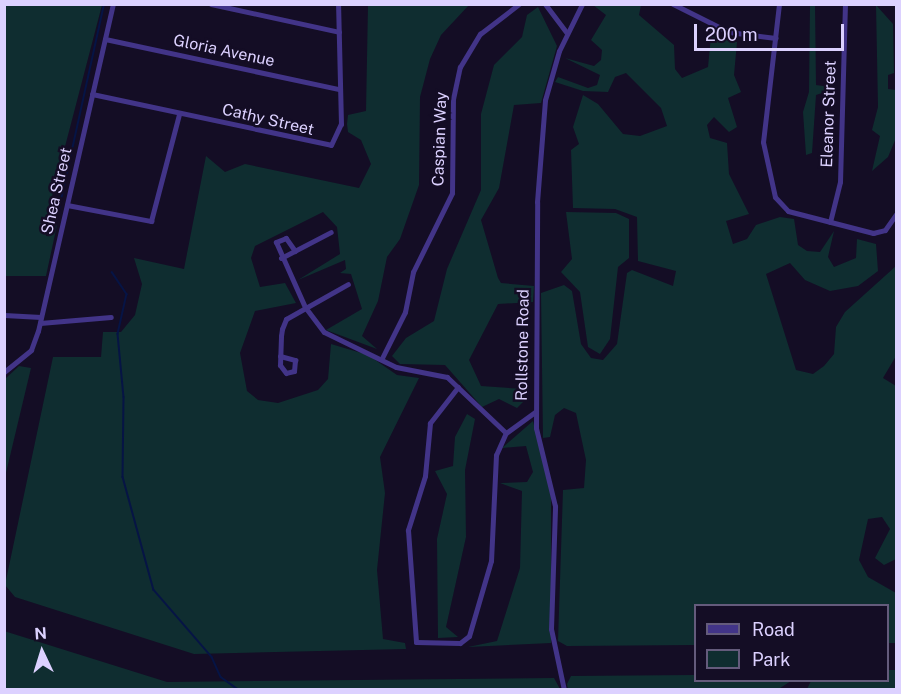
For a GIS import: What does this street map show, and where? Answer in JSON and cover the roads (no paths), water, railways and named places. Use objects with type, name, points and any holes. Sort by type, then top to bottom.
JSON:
[{"type":"street","name":"Shea Street","points":[[4,372],[31,350],[40,320],[113,4]]},
{"type":"street","points":[[212,4],[339,32]]},
{"type":"street","name":"Cathy Street","points":[[92,94],[331,145],[340,129],[338,4]]},
{"type":"street","name":"Caspian Way","points":[[382,358],[405,312],[414,272],[452,193],[453,99],[463,60],[480,33],[519,4]]},
{"type":"street","points":[[545,4],[567,33]]},
{"type":"street","name":"Rollstone Road","points":[[564,690],[551,629],[555,506],[536,411],[540,139],[548,89],[567,33],[582,4]]},
{"type":"street","points":[[673,4],[729,32],[776,38]]},
{"type":"street","points":[[779,4],[763,142],[772,190],[785,210],[879,233],[897,214]]},
{"type":"street","name":"Eleanor Street","points":[[830,222],[840,182],[845,4]]},
{"type":"street","name":"Gloria Avenue","points":[[105,39],[338,89]]},
{"type":"street","points":[[67,206],[151,221],[179,114]]},
{"type":"street","points":[[281,258],[331,232]]},
{"type":"street","points":[[295,250],[289,239],[281,238],[275,247],[305,307],[331,337],[401,368],[438,372],[458,387],[506,434]]},
{"type":"street","points":[[280,356],[284,323],[305,307],[348,284]]},
{"type":"street","points":[[4,315],[40,320],[111,317]]},
{"type":"street","points":[[458,387],[430,423],[425,476],[408,530],[416,642],[460,643],[469,636],[491,561],[495,465],[506,434],[536,411]]},
{"type":"waterway","points":[[59,209],[104,4]]},
{"type":"waterway","points":[[112,272],[127,294],[118,334],[124,397],[123,477],[154,590],[212,657],[221,677],[239,690]]}]
